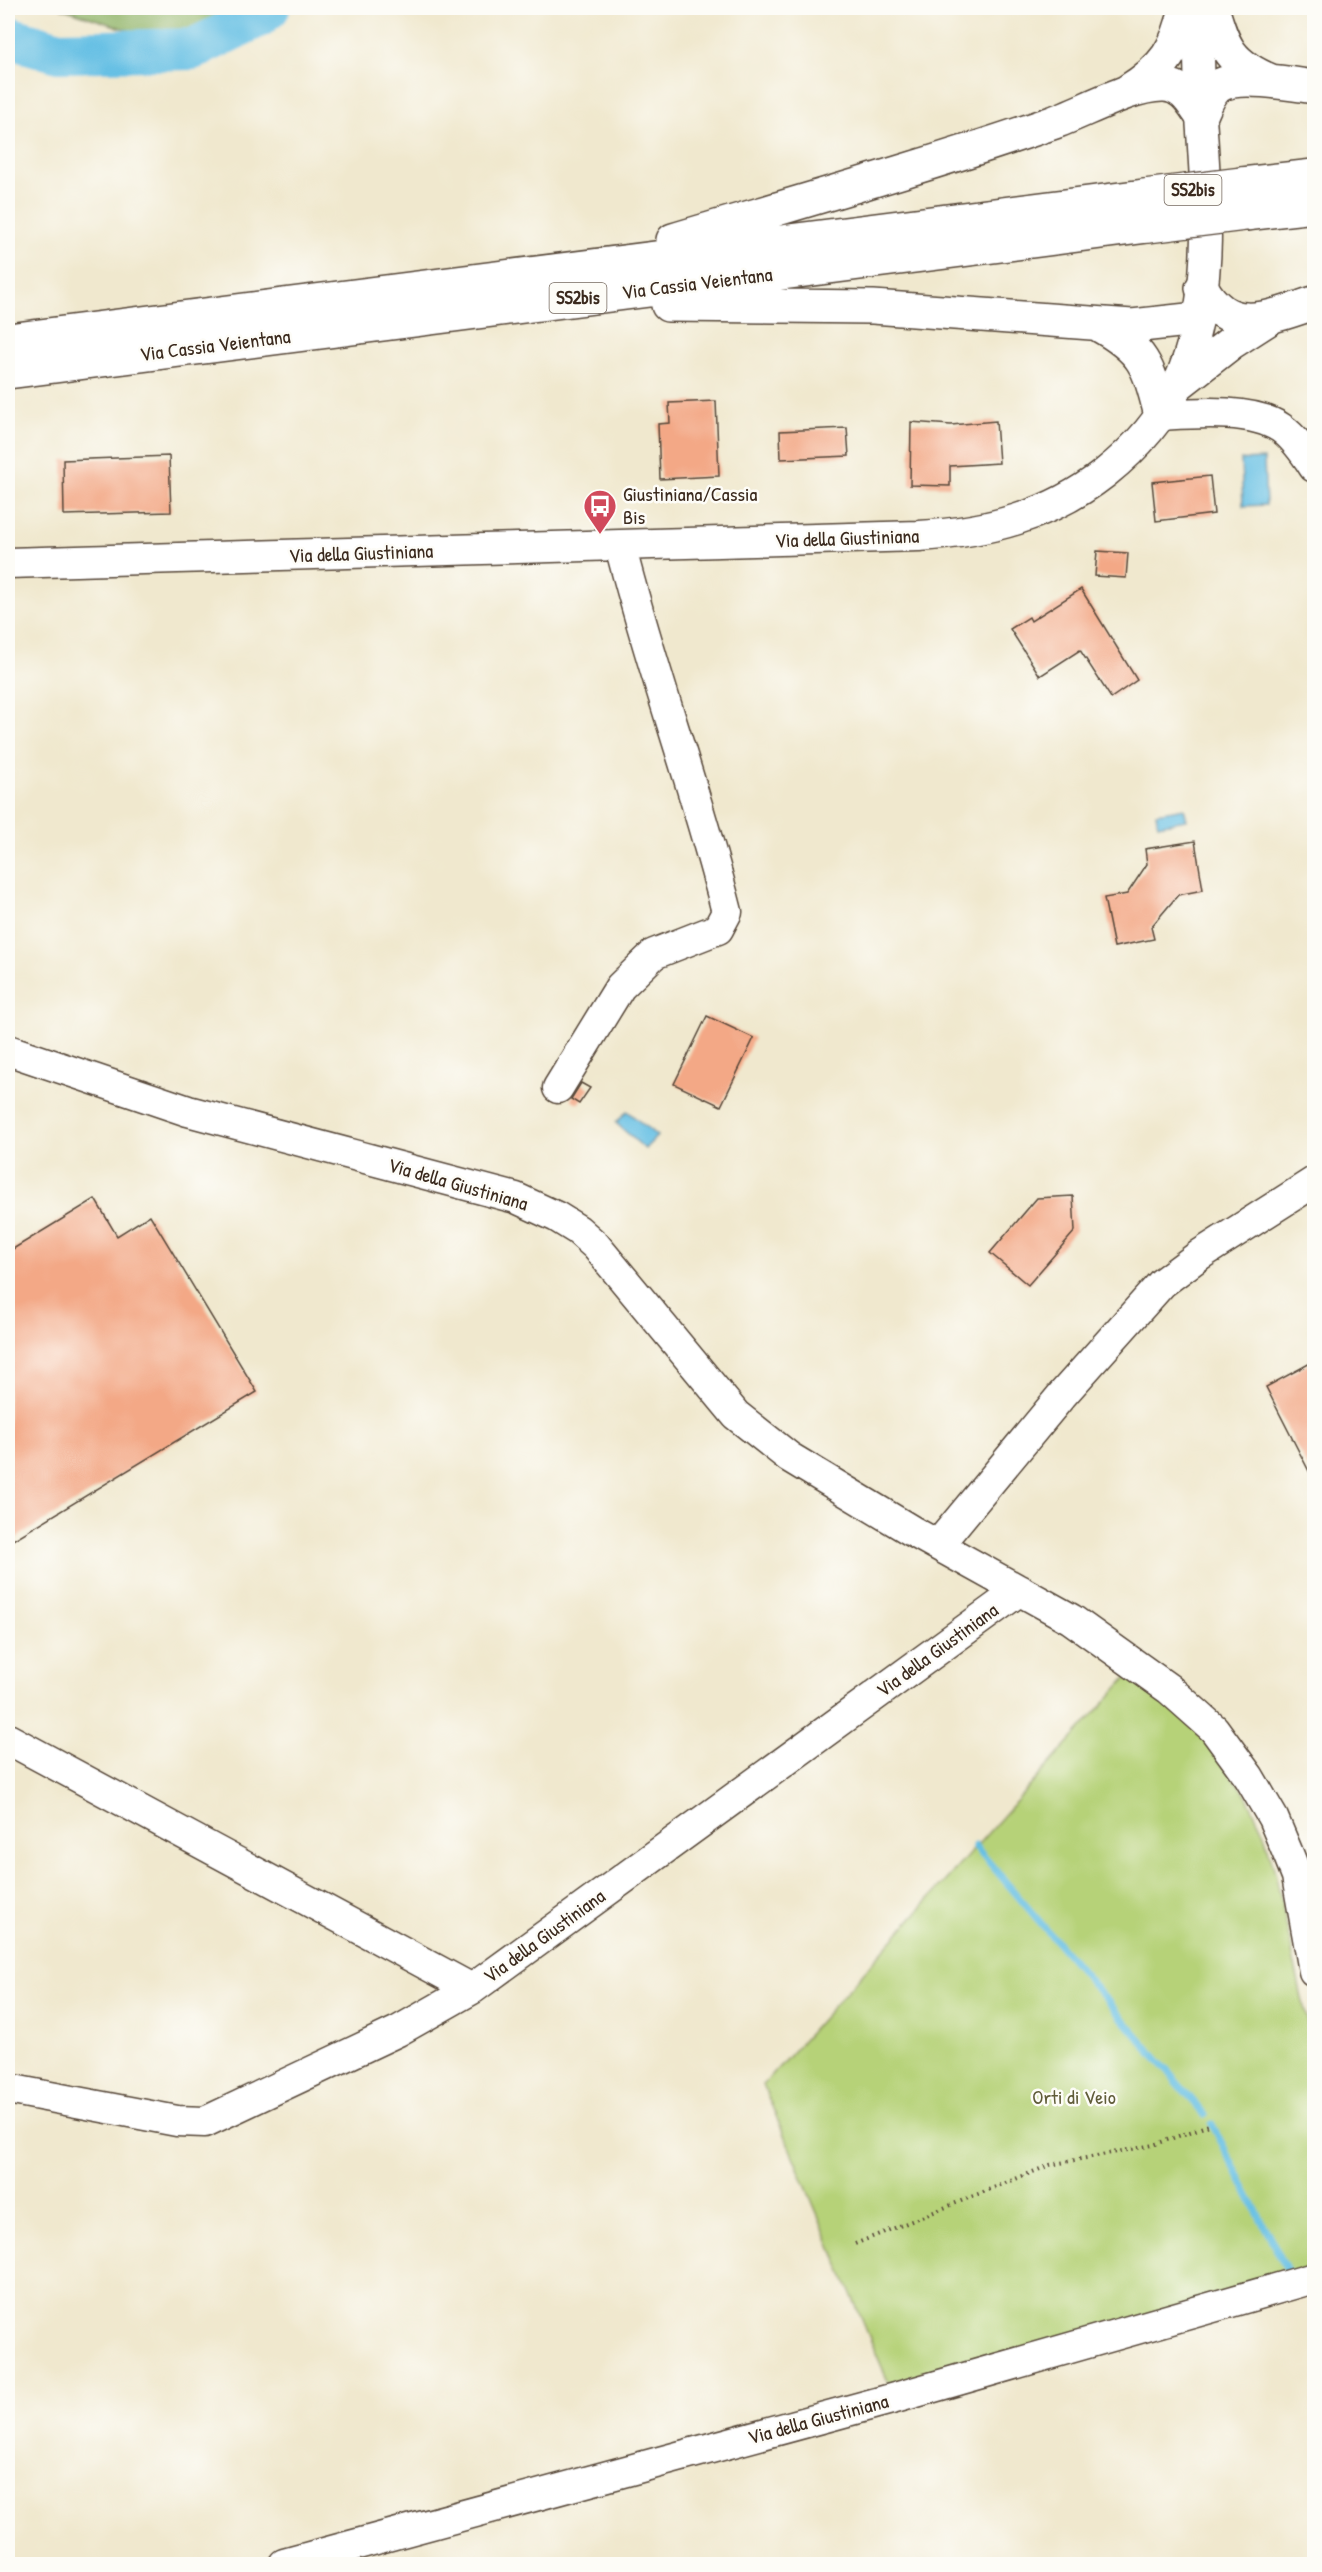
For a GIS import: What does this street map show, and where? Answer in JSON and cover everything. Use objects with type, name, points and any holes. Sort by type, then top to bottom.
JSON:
[{"type":"highway","points":[[1125,94],[1149,77],[1168,57],[1178,41],[1186,8]]},
{"type":"highway","points":[[1212,8],[1217,27],[1230,55],[1242,66],[1273,81]]},
{"type":"highway","points":[[1201,115],[1209,97],[1220,85],[1232,81],[1273,81],[1314,87]]},
{"type":"highway","points":[[586,267],[1052,123],[1125,94],[1157,85],[1173,87],[1186,94],[1201,115]]},
{"type":"highway","name":"Via Cassia Veientana","points":[[8,340],[586,267],[1146,211],[1244,199],[1314,176]]},
{"type":"highway","name":"Via Cassia Veientana","points":[[1244,199],[1314,206]]},
{"type":"highway","name":"Via Cassia Veientana","points":[[8,372],[561,300],[1146,211]]},
{"type":"highway","points":[[561,300],[643,305],[873,307],[1097,325],[1143,326],[1199,303],[1214,306],[1230,317],[1250,319],[1274,316],[1314,303]]},
{"type":"highway","points":[[1178,384],[1232,342],[1274,316]]},
{"type":"highway","points":[[1097,325],[1120,337],[1139,354],[1149,372],[1161,415]]},
{"type":"street","name":"Via della Giustiniana","points":[[8,563],[919,536],[988,528],[1043,511],[1084,488],[1132,450],[1161,415],[1178,384],[1199,303],[1205,196],[1198,8]]},
{"type":"street","points":[[1161,415],[1192,413],[1261,419],[1288,434],[1314,467]]},
{"type":"street","points":[[558,1088],[620,987],[654,954],[718,929],[727,912],[710,843],[636,608],[620,545]]},
{"type":"street","name":"Via della Giustiniana","points":[[8,1050],[188,1111],[516,1198],[579,1230],[596,1246],[736,1415],[789,1457],[938,1545],[1071,1619],[1169,1689],[1214,1729],[1249,1777],[1273,1818],[1289,1856],[1297,1876],[1314,1971]]},
{"type":"street","points":[[938,1545],[1062,1395],[1162,1283],[1201,1254],[1314,1182]]},
{"type":"street","name":"Via della Giustiniana","points":[[8,2089],[177,2121],[205,2122],[398,2031],[472,1989],[1020,1590]]},
{"type":"street","points":[[8,1739],[472,1989]]},
{"type":"street","name":"Via della Giustiniana","points":[[284,2565],[323,2560],[1314,2278]]},
{"type":"path","points":[[855,2244],[1050,2165],[1153,2145],[1212,2124]]},
{"type":"green space","points":[[61,8],[238,8],[186,34],[152,38]]},
{"type":"green space","name":"Orti di Veio","points":[[1137,1666],[1158,1680],[1245,1793],[1263,1831],[1275,1872],[1314,2054],[1314,2266],[895,2398],[763,2085]]},
{"type":"water","points":[[1264,459],[1266,505],[1243,506],[1241,460]]},
{"type":"water","points":[[1184,808],[1187,820],[1158,825],[1156,813]]},
{"type":"water","points":[[627,1111],[657,1136],[645,1149],[616,1123]]},
{"type":"building","points":[[716,401],[719,476],[660,479],[658,424],[670,423],[669,403]]},
{"type":"building","points":[[996,421],[999,463],[950,466],[950,486],[910,485],[911,422],[951,425]]},
{"type":"building","points":[[847,428],[849,456],[781,459],[780,431]]},
{"type":"building","points":[[169,456],[171,512],[64,515],[63,460]]},
{"type":"building","points":[[1210,476],[1214,514],[1156,521],[1152,482]]},
{"type":"building","points":[[1097,551],[1128,553],[1126,578],[1095,576]]},
{"type":"building","points":[[1081,589],[1137,680],[1111,698],[1080,650],[1040,676],[1010,629],[1029,617],[1031,621]]},
{"type":"building","points":[[1195,841],[1203,890],[1178,895],[1151,927],[1154,939],[1114,947],[1104,898],[1127,894],[1147,864],[1145,849]]},
{"type":"building","points":[[707,1016],[754,1038],[721,1106],[674,1084]]},
{"type":"building","points":[[581,1083],[590,1088],[579,1104],[571,1099]]},
{"type":"building","points":[[1073,1196],[1075,1231],[1028,1285],[990,1253],[1037,1198]]},
{"type":"building","points":[[95,1199],[117,1236],[150,1215],[257,1392],[8,1543],[8,1252]]},
{"type":"building","points":[[1314,1361],[1314,1481],[1266,1387]]},
{"type":"waterway","points":[[8,37],[59,52],[193,49],[258,17],[269,8]]},
{"type":"waterway","points":[[975,1846],[1205,2115]]},
{"type":"waterway","points":[[1212,2124],[1291,2278]]},
{"type":"place","name":"Giustiniana/Cassia Bis","points":[[600,535]]}]
